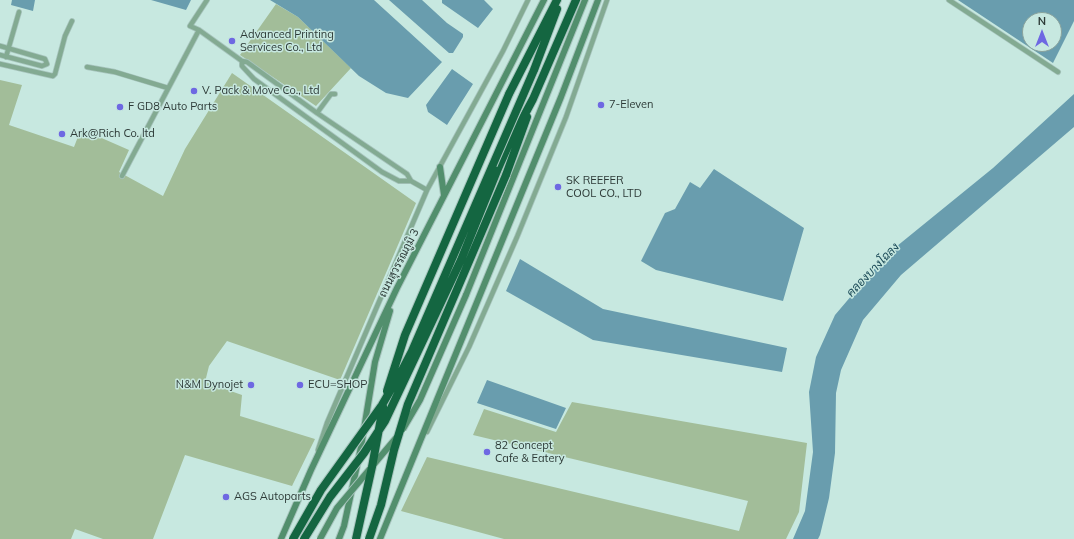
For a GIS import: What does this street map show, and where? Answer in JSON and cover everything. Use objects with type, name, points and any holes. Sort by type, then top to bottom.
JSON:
[{"type":"highway","points":[[356,539],[369,482],[382,410],[391,376],[405,335],[506,101],[557,0]]},
{"type":"highway","points":[[294,539],[321,490],[382,405],[412,351],[534,70],[561,0]]},
{"type":"highway","points":[[369,539],[381,505],[399,430],[408,404],[506,175],[533,99],[576,0]]},
{"type":"highway","points":[[304,539],[330,497],[375,437],[390,411],[461,260],[509,144],[533,99]]},
{"type":"main road","name":"ถนนสุวรรณภูมิ 3","points":[[281,539],[311,470],[397,288],[544,0]]},
{"type":"main road","points":[[320,539],[337,508],[401,432],[420,400],[466,295],[585,0]]},
{"type":"main road","points":[[380,539],[598,0]]},
{"type":"main road","points":[[440,167],[444,195]]},
{"type":"main road","points":[[339,539],[344,526],[361,446],[375,362],[397,288]]},
{"type":"street","points":[[207,0],[190,26],[199,30],[242,62],[247,62],[317,113],[406,174],[411,181],[428,190]]},
{"type":"street","points":[[311,470],[327,423],[428,190],[503,51],[528,0]]},
{"type":"street","points":[[405,476],[469,347],[517,237],[582,74],[607,0]]},
{"type":"street","points":[[949,0],[1058,72]]},
{"type":"street","points":[[6,57],[19,12]]},
{"type":"street","points":[[0,64],[53,76],[55,74],[65,36],[72,22]]},
{"type":"street","points":[[122,176],[199,30]]},
{"type":"street","points":[[0,46],[45,60],[47,64],[43,66],[0,55]]},
{"type":"street","points":[[242,62],[242,66],[254,79],[382,172],[399,181],[411,181]]},
{"type":"street","points":[[87,66],[115,72],[168,88]]},
{"type":"street","points":[[317,113],[331,94],[335,94]]},
{"type":"green space","points":[[276,4],[298,17],[351,68],[316,106],[240,55]]},
{"type":"green space","points":[[232,73],[416,203],[340,380],[227,341],[209,366],[205,382],[242,395],[240,416],[315,439],[292,486],[185,455],[153,539],[103,539],[75,529],[71,539],[0,539],[0,80],[22,85],[9,125],[74,147],[81,129],[129,150],[119,172],[163,196],[185,149]]},
{"type":"green space","points":[[572,402],[807,443],[799,512],[786,539],[504,539],[401,511],[427,457],[739,531],[748,501],[473,435],[484,409],[556,432]]},
{"type":"water","points":[[12,0],[35,0],[33,11],[11,5]]},
{"type":"water","points":[[151,0],[191,0],[186,10]]},
{"type":"water","points":[[270,0],[374,0],[442,62],[408,98],[386,93],[359,76],[298,17]]},
{"type":"water","points":[[389,0],[422,0],[447,23],[463,34],[463,37],[453,53],[449,53]]},
{"type":"water","points":[[442,0],[484,0],[493,9],[478,28],[442,3]]},
{"type":"water","points":[[958,0],[1074,0],[1074,21],[1062,45],[1062,12],[1022,12],[1022,42]]},
{"type":"water","points":[[1036,52],[1058,52],[1053,63]]},
{"type":"water","points":[[452,69],[473,84],[447,125],[428,112],[426,105]]},
{"type":"water","points":[[1074,94],[1074,127],[901,275],[863,320],[841,370],[836,393],[835,453],[829,498],[820,535],[818,539],[793,539],[805,511],[813,452],[809,392],[816,357],[835,315],[886,255],[993,168]]},
{"type":"water","points":[[714,169],[804,228],[783,301],[656,270],[641,261],[665,213],[675,209],[690,182],[700,188]]},
{"type":"water","points":[[520,259],[603,309],[787,348],[782,372],[593,340],[506,291]]},
{"type":"water","points":[[487,380],[566,408],[556,429],[477,403]]},
{"type":"place","name":"Advanced Printing Services Co., Ltd","points":[[232,41]]},
{"type":"place","name":"V. Pack & Move Co., Ltd","points":[[194,91]]},
{"type":"place","name":"7-Eleven","points":[[601,105]]},
{"type":"place","name":"F GD8 Auto Parts","points":[[120,107]]},
{"type":"place","name":"Ark@Rich Co. ltd","points":[[62,134]]},
{"type":"place","name":"SK REEFER COOL CO., LTD","points":[[558,187]]},
{"type":"place","name":"N&M Dynojet","points":[[251,385]]},
{"type":"place","name":"ECU=SHOP","points":[[300,385]]},
{"type":"place","name":"82 Concept Cafe & Eatery","points":[[487,452]]},
{"type":"place","name":"AGS Autoparts","points":[[226,497]]},
{"type":"water label","name":"คลองบางโฉลง","points":[[873,270]]}]
